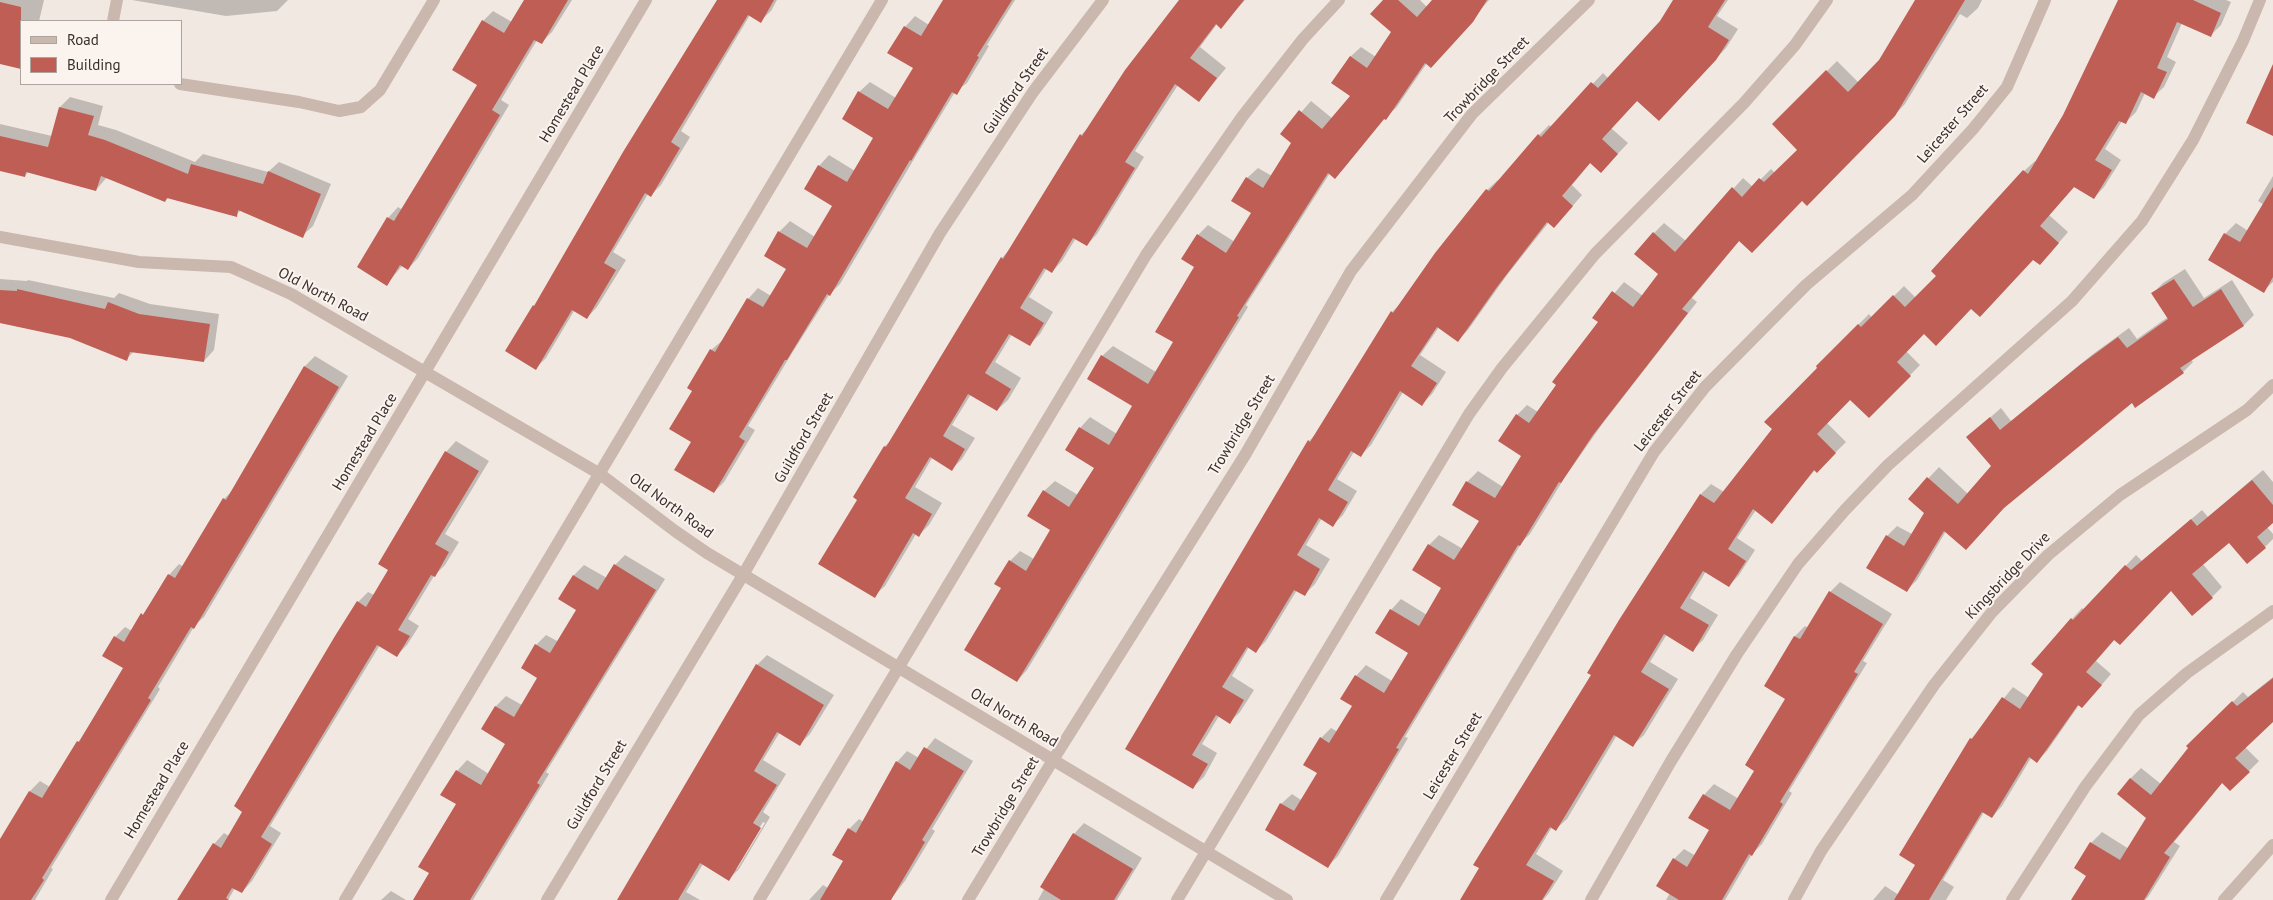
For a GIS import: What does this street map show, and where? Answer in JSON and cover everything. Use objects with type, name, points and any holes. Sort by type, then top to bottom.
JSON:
[{"type":"street","points":[[113,20],[117,0]]},
{"type":"street","points":[[182,84],[299,102],[339,111],[361,107],[380,90],[434,0]]},
{"type":"street","name":"Homestead Place","points":[[111,900],[646,0]]},
{"type":"street","points":[[345,900],[882,0]]},
{"type":"street","name":"Guildford Street","points":[[546,900],[744,575],[940,233],[1034,92],[1103,0]]},
{"type":"street","points":[[759,900],[1146,255],[1242,117],[1303,39],[1339,0]]},
{"type":"street","name":"Trowbridge Street","points":[[968,900],[1053,760],[1245,455],[1351,271],[1472,114],[1589,0]]},
{"type":"street","points":[[1177,900],[1469,414],[1502,368],[1595,254],[1744,103],[1795,45],[1827,0]]},
{"type":"street","name":"Leicester Street","points":[[1386,900],[1654,452],[1712,380],[1806,285],[1912,194],[1973,129],[2007,87],[2044,0]]},
{"type":"street","points":[[1591,900],[1671,761],[1737,654],[1798,564],[1845,510],[1888,465],[2072,301],[2142,221],[2193,140],[2243,41],[2260,0]]},
{"type":"street","name":"Old North Road","points":[[0,237],[139,262],[231,267],[291,294],[600,474],[674,531],[744,575],[1287,900]]},
{"type":"street","name":"Kingsbridge Drive","points":[[1794,900],[1821,851],[1934,685],[1992,612],[2048,555],[2120,495],[2248,410],[2273,385]]},
{"type":"street","points":[[2012,900],[2085,787],[2139,715],[2187,673],[2273,611]]},
{"type":"street","points":[[2224,900],[2273,844]]},
{"type":"building","points":[[524,0],[568,0],[542,44],[534,40],[492,110],[500,115],[408,270],[400,265],[387,286],[357,267],[387,217],[394,221],[477,85],[452,70],[482,20],[504,33]]},
{"type":"building","points":[[717,0],[774,0],[761,23],[748,15],[671,142],[680,148],[651,197],[645,193],[604,263],[616,270],[587,319],[572,310],[536,370],[505,351],[534,306],[623,152]]},
{"type":"building","points":[[943,0],[1012,0],[977,56],[979,57],[957,95],[952,92],[830,296],[827,294],[787,360],[785,360],[739,437],[745,441],[714,493],[674,470],[691,442],[669,429],[692,391],[687,388],[710,349],[715,352],[747,298],[763,307],[786,269],[764,256],[778,231],[807,248],[832,206],[804,189],[818,165],[847,182],[873,138],[842,119],[858,91],[888,109],[913,68],[887,53],[904,26],[921,36]]},
{"type":"building","points":[[1179,0],[1244,0],[1221,29],[1216,24],[1190,58],[1217,78],[1199,102],[1175,84],[1125,162],[1135,168],[1087,246],[1073,238],[1052,273],[1044,268],[1020,308],[1044,323],[1030,346],[1009,334],[985,373],[1011,389],[997,411],[968,394],[943,436],[965,449],[952,471],[930,457],[905,498],[932,514],[919,537],[913,533],[875,598],[818,564],[857,500],[853,497],[884,446],[886,447],[1001,257],[1003,259],[1080,134],[1082,136],[1125,70]]},
{"type":"building","points":[[1383,0],[1398,0],[1417,17],[1432,0],[1487,0],[1473,22],[1431,68],[1425,63],[1386,120],[1384,119],[1335,179],[1328,173],[1237,316],[1239,317],[1017,682],[964,650],[1001,588],[994,584],[1009,560],[1026,571],[1050,530],[1027,516],[1043,490],[1069,507],[1094,468],[1065,450],[1079,427],[1109,445],[1132,406],[1087,379],[1101,355],[1148,384],[1173,342],[1155,332],[1194,267],[1181,259],[1197,234],[1226,253],[1251,213],[1231,201],[1246,177],[1263,188],[1291,143],[1280,134],[1299,110],[1322,129],[1350,96],[1331,83],[1350,56],[1367,68],[1391,32],[1370,14]]},
{"type":"building","points":[[1673,0],[1725,0],[1708,27],[1729,40],[1716,60],[1659,121],[1637,101],[1602,139],[1618,154],[1601,173],[1590,163],[1562,196],[1573,206],[1554,228],[1547,222],[1458,342],[1437,327],[1411,366],[1437,383],[1422,406],[1400,391],[1361,457],[1351,451],[1328,490],[1348,502],[1333,527],[1319,518],[1297,555],[1320,569],[1305,596],[1294,590],[1256,653],[1247,647],[1222,687],[1244,700],[1230,724],[1216,715],[1192,755],[1208,764],[1193,789],[1125,749],[1308,440],[1310,442],[1391,311],[1393,313],[1435,253],[1486,189],[1489,191],[1538,134],[1541,137],[1591,82],[1598,88],[1660,21]]},
{"type":"building","points":[[1915,0],[1965,0],[1895,116],[1807,206],[1802,201],[1752,253],[1739,241],[1682,309],[1688,313],[1593,435],[1561,483],[1559,482],[1520,546],[1518,545],[1396,748],[1399,749],[1328,868],[1265,830],[1280,803],[1294,811],[1317,773],[1303,765],[1320,737],[1329,743],[1352,706],[1340,699],[1355,675],[1384,693],[1408,653],[1375,633],[1390,609],[1419,626],[1441,588],[1412,570],[1428,544],[1454,560],[1479,521],[1452,505],[1466,481],[1495,498],[1521,456],[1498,441],[1516,414],[1529,423],[1556,385],[1552,382],[1598,322],[1592,318],[1612,291],[1633,307],[1658,274],[1634,254],[1653,232],[1675,252],[1732,187],[1742,197],[1759,178],[1764,182],[1797,150],[1772,124],[1826,70],[1848,92],[1879,60]]},
{"type":"building","points":[[2118,0],[2193,0],[2221,13],[2211,37],[2177,22],[2157,68],[2167,72],[2154,99],[2141,92],[2126,124],[2119,121],[2095,160],[2112,170],[2094,199],[2074,187],[2040,226],[2059,243],[2040,265],[2033,260],[1980,317],[1971,309],[1936,346],[1924,334],[1897,362],[1911,376],[1869,418],[1850,400],[1817,434],[1836,453],[1817,473],[1814,470],[1772,524],[1753,509],[1728,549],[1746,561],[1729,587],[1703,571],[1680,608],[1709,625],[1693,652],[1664,634],[1641,672],[1669,689],[1633,747],[1614,735],[1556,831],[1550,827],[1526,865],[1554,881],[1542,900],[1460,900],[1479,868],[1473,865],[1591,675],[1587,673],[1619,620],[1700,494],[1714,503],[1772,429],[1764,422],[1817,368],[1816,366],[1858,324],[1861,327],[1893,295],[1905,307],[1936,276],[1931,271],[2023,170],[2028,174],[2063,115]]},
{"type":"building","points":[[0,2],[21,7],[21,20],[20,69],[0,64]]},
{"type":"building","points":[[2273,64],[2273,136],[2246,123]]},
{"type":"building","points":[[59,107],[94,116],[88,135],[105,140],[188,174],[191,164],[263,184],[268,171],[321,194],[303,238],[238,210],[237,217],[167,198],[165,202],[101,176],[96,191],[26,172],[25,177],[0,171],[0,136],[48,147]]},
{"type":"building","points":[[2273,187],[2273,277],[2264,293],[2208,260],[2224,233],[2240,242]]},
{"type":"building","points":[[2174,279],[2193,307],[2221,289],[2244,326],[2180,368],[2184,373],[2135,408],[2132,403],[2004,508],[1966,550],[1944,531],[1907,592],[1866,568],[1886,535],[1904,546],[1924,513],[1908,499],[1927,477],[1958,504],[1991,466],[1966,437],[1990,417],[2000,430],[2081,364],[2118,337],[2127,348],[2168,319],[2151,293]]},
{"type":"building","points":[[17,289],[105,309],[108,302],[139,314],[210,324],[204,362],[130,352],[127,361],[70,338],[0,323],[0,290],[17,291]]},
{"type":"building","points":[[304,366],[339,387],[194,629],[191,627],[148,698],[151,700],[42,878],[44,880],[31,900],[0,900],[0,839],[29,791],[42,798],[77,741],[79,742],[123,668],[102,656],[114,636],[124,642],[168,574],[175,578],[223,498],[226,500]]},
{"type":"building","points":[[445,451],[479,471],[435,544],[449,552],[435,577],[431,575],[398,630],[410,636],[397,657],[377,645],[261,837],[272,844],[242,893],[232,888],[226,898],[229,900],[177,900],[213,843],[221,848],[242,812],[234,806],[357,601],[366,607],[388,570],[378,564]]},
{"type":"building","points":[[2252,480],[2273,505],[2273,523],[2257,537],[2266,548],[2247,564],[2229,543],[2192,574],[2213,598],[2192,616],[2171,591],[2120,645],[2114,640],[2086,672],[2102,685],[2082,708],[2078,705],[2037,763],[2029,757],[1992,818],[1982,812],[1929,900],[1894,900],[1915,865],[1899,855],[1970,738],[1972,739],[2002,697],[2020,709],[2043,674],[2031,664],[2071,618],[2073,620],[2125,565],[2131,570],[2191,519],[2197,526]]},
{"type":"building","points":[[614,564],[656,590],[537,783],[540,785],[470,900],[413,900],[429,873],[418,867],[456,804],[440,795],[456,770],[481,785],[505,744],[481,729],[495,706],[514,717],[537,678],[521,668],[535,644],[550,653],[576,610],[558,599],[573,575],[598,590]]},
{"type":"building","points":[[1829,591],[1883,624],[1854,672],[1858,674],[1780,802],[1783,804],[1752,856],[1749,854],[1722,900],[1679,900],[1656,886],[1673,858],[1687,867],[1709,830],[1688,818],[1703,794],[1730,810],[1754,771],[1745,765],[1785,699],[1764,686],[1794,636],[1800,639]]},
{"type":"building","points":[[756,664],[824,705],[800,746],[777,732],[754,771],[777,785],[753,823],[761,828],[729,881],[700,863],[678,900],[617,900]]},
{"type":"building","points":[[2273,678],[2273,722],[2235,758],[2250,772],[2230,791],[2222,783],[2164,853],[2170,857],[2144,900],[2071,900],[2086,876],[2074,868],[2090,842],[2120,860],[2146,818],[2117,794],[2130,778],[2151,795],[2188,748],[2186,746],[2232,701],[2237,706]]},
{"type":"building","points":[[924,747],[964,771],[922,840],[925,842],[891,900],[820,900],[843,861],[832,855],[848,828],[856,833],[896,761],[910,770]]},
{"type":"building","points":[[1073,833],[1133,869],[1114,900],[1061,900],[1040,887]]}]
